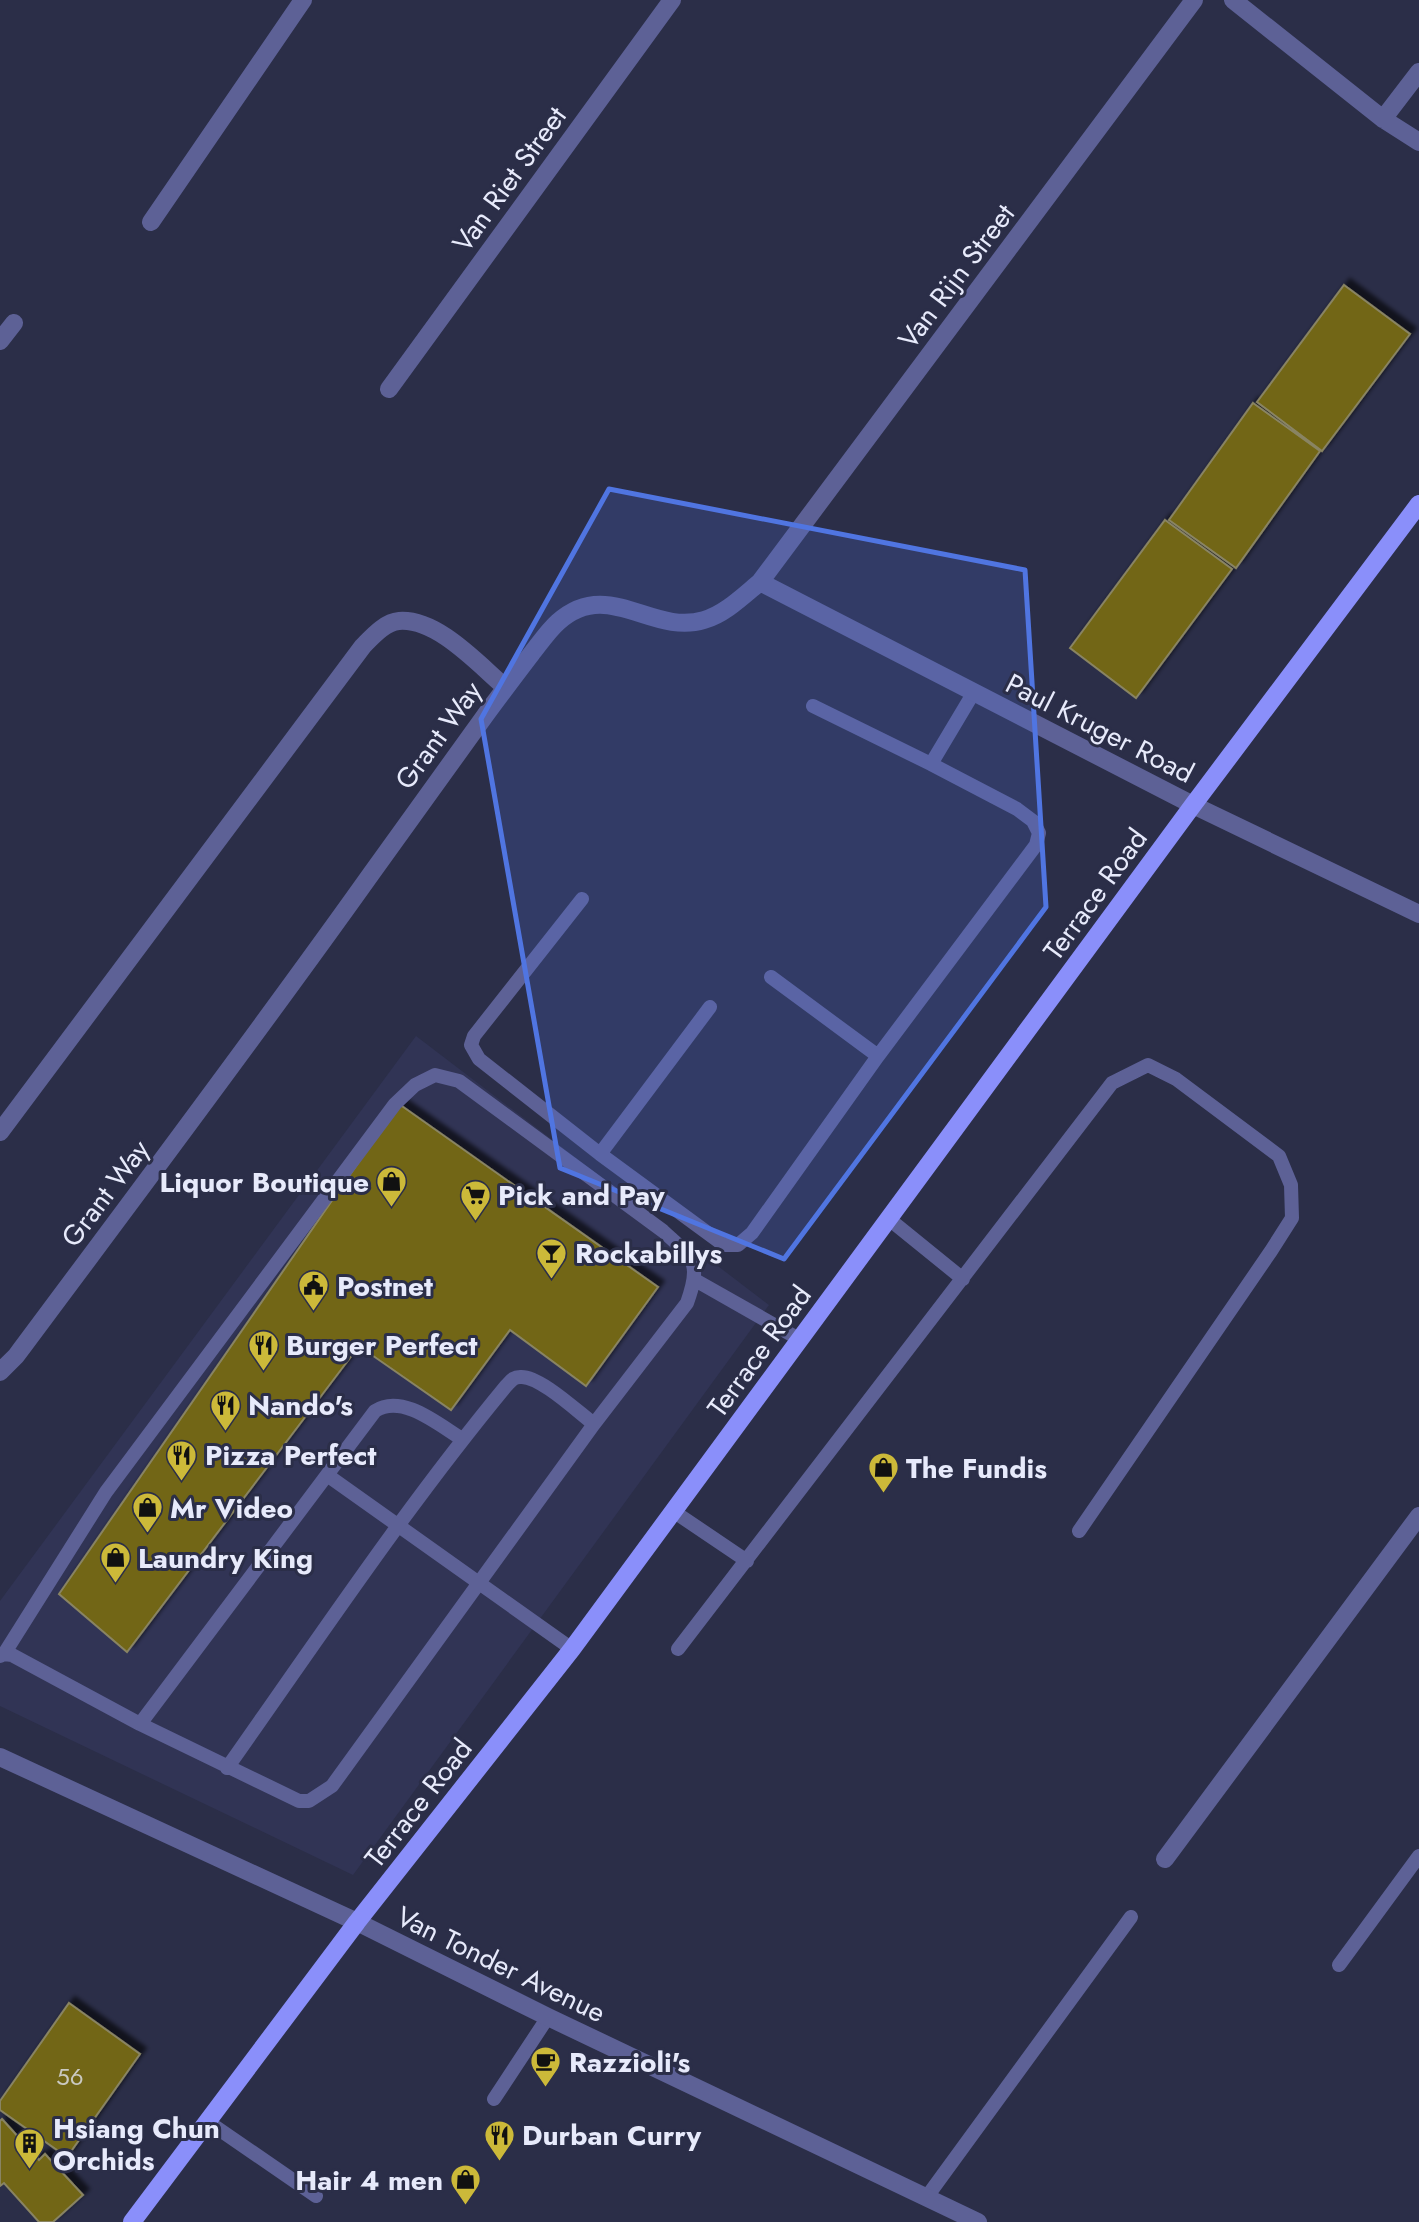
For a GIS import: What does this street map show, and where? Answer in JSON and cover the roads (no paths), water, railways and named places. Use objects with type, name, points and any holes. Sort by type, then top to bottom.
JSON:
[{"type":"main road","name":"Terrace Road","points":[[132,2222],[357,1922],[572,1649],[1419,504]]},
{"type":"street","points":[[151,222],[303,0]]},
{"type":"street","name":"Van Riet Street","points":[[388,389],[672,0]]},
{"type":"street","name":"Van Rijn Street","points":[[505,687],[555,624],[571,611],[593,604],[613,605],[668,621],[703,621],[717,615],[760,582],[1194,0]]},
{"type":"street","points":[[1233,0],[1383,118],[1419,142]]},
{"type":"street","points":[[1383,118],[1419,72]]},
{"type":"street","points":[[0,341],[14,323]]},
{"type":"street","name":"Paul Kruger Road","points":[[760,582],[1194,805],[1419,914]]},
{"type":"street","name":"Grant Way","points":[[0,1132],[363,646],[379,631],[397,620],[425,624],[440,633],[505,687],[268,1018],[16,1356],[0,1372]]},
{"type":"street","points":[[1165,1859],[1419,1516]]},
{"type":"street","name":"Van Tonder Avenue","points":[[0,1757],[357,1922],[548,2017],[978,2222]]},
{"type":"lane","points":[[931,764],[974,692]]},
{"type":"lane","points":[[582,899],[474,1036],[471,1045],[478,1059],[600,1154],[724,1245],[738,1245],[752,1233],[878,1056],[1036,845],[1039,833],[1033,821],[1017,809],[813,706]]},
{"type":"lane","points":[[771,977],[878,1056]]},
{"type":"lane","points":[[600,1154],[710,1007]]},
{"type":"lane","points":[[678,1649],[1112,1083],[1148,1065],[1176,1079],[1279,1156],[1291,1185],[1292,1218],[1079,1531]]},
{"type":"lane","points":[[435,1075],[458,1081],[663,1231],[691,1258],[695,1280],[687,1303],[594,1424],[332,1786],[309,1801],[299,1801],[227,1768],[22,1660],[2,1655],[106,1492],[395,1104],[415,1085],[435,1075]]},
{"type":"lane","points":[[889,1219],[963,1279]]},
{"type":"lane","points":[[695,1280],[799,1339]]},
{"type":"lane","points":[[227,1768],[462,1439],[514,1378],[522,1376],[536,1381],[594,1424]]},
{"type":"lane","points":[[140,1724],[375,1411],[393,1405],[413,1410],[462,1439]]},
{"type":"lane","points":[[327,1475],[572,1649]]},
{"type":"lane","points":[[673,1511],[747,1561]]},
{"type":"lane","points":[[1339,1965],[1419,1856]]},
{"type":"lane","points":[[926,2198],[1131,1917]]},
{"type":"lane","points":[[494,2099],[548,2017]]},
{"type":"lane","points":[[207,2121],[316,2196]]},
{"type":"place","name":"Liquor Boutique","points":[[392,1209]]},
{"type":"place","name":"Pick and Pay","points":[[475,1222]]},
{"type":"place","name":"Rockabillys","points":[[552,1280]]},
{"type":"place","name":"Postnet","points":[[314,1313]]},
{"type":"place","name":"Burger Perfect","points":[[263,1372]]},
{"type":"place","name":"Nando's","points":[[225,1432]]},
{"type":"place","name":"Pizza Perfect","points":[[182,1482]]},
{"type":"place","name":"The Fundis","points":[[883,1495]]},
{"type":"place","name":"Mr Video","points":[[147,1535]]},
{"type":"place","name":"Laundry King","points":[[115,1585]]},
{"type":"place","name":"Razzioli's","points":[[546,2089]]},
{"type":"place","name":"Durban Curry","points":[[499,2162]]},
{"type":"place","name":"Hsiang Chun Orchids","points":[[30,2171]]},
{"type":"place","name":"Hair 4 men","points":[[466,2207]]}]
